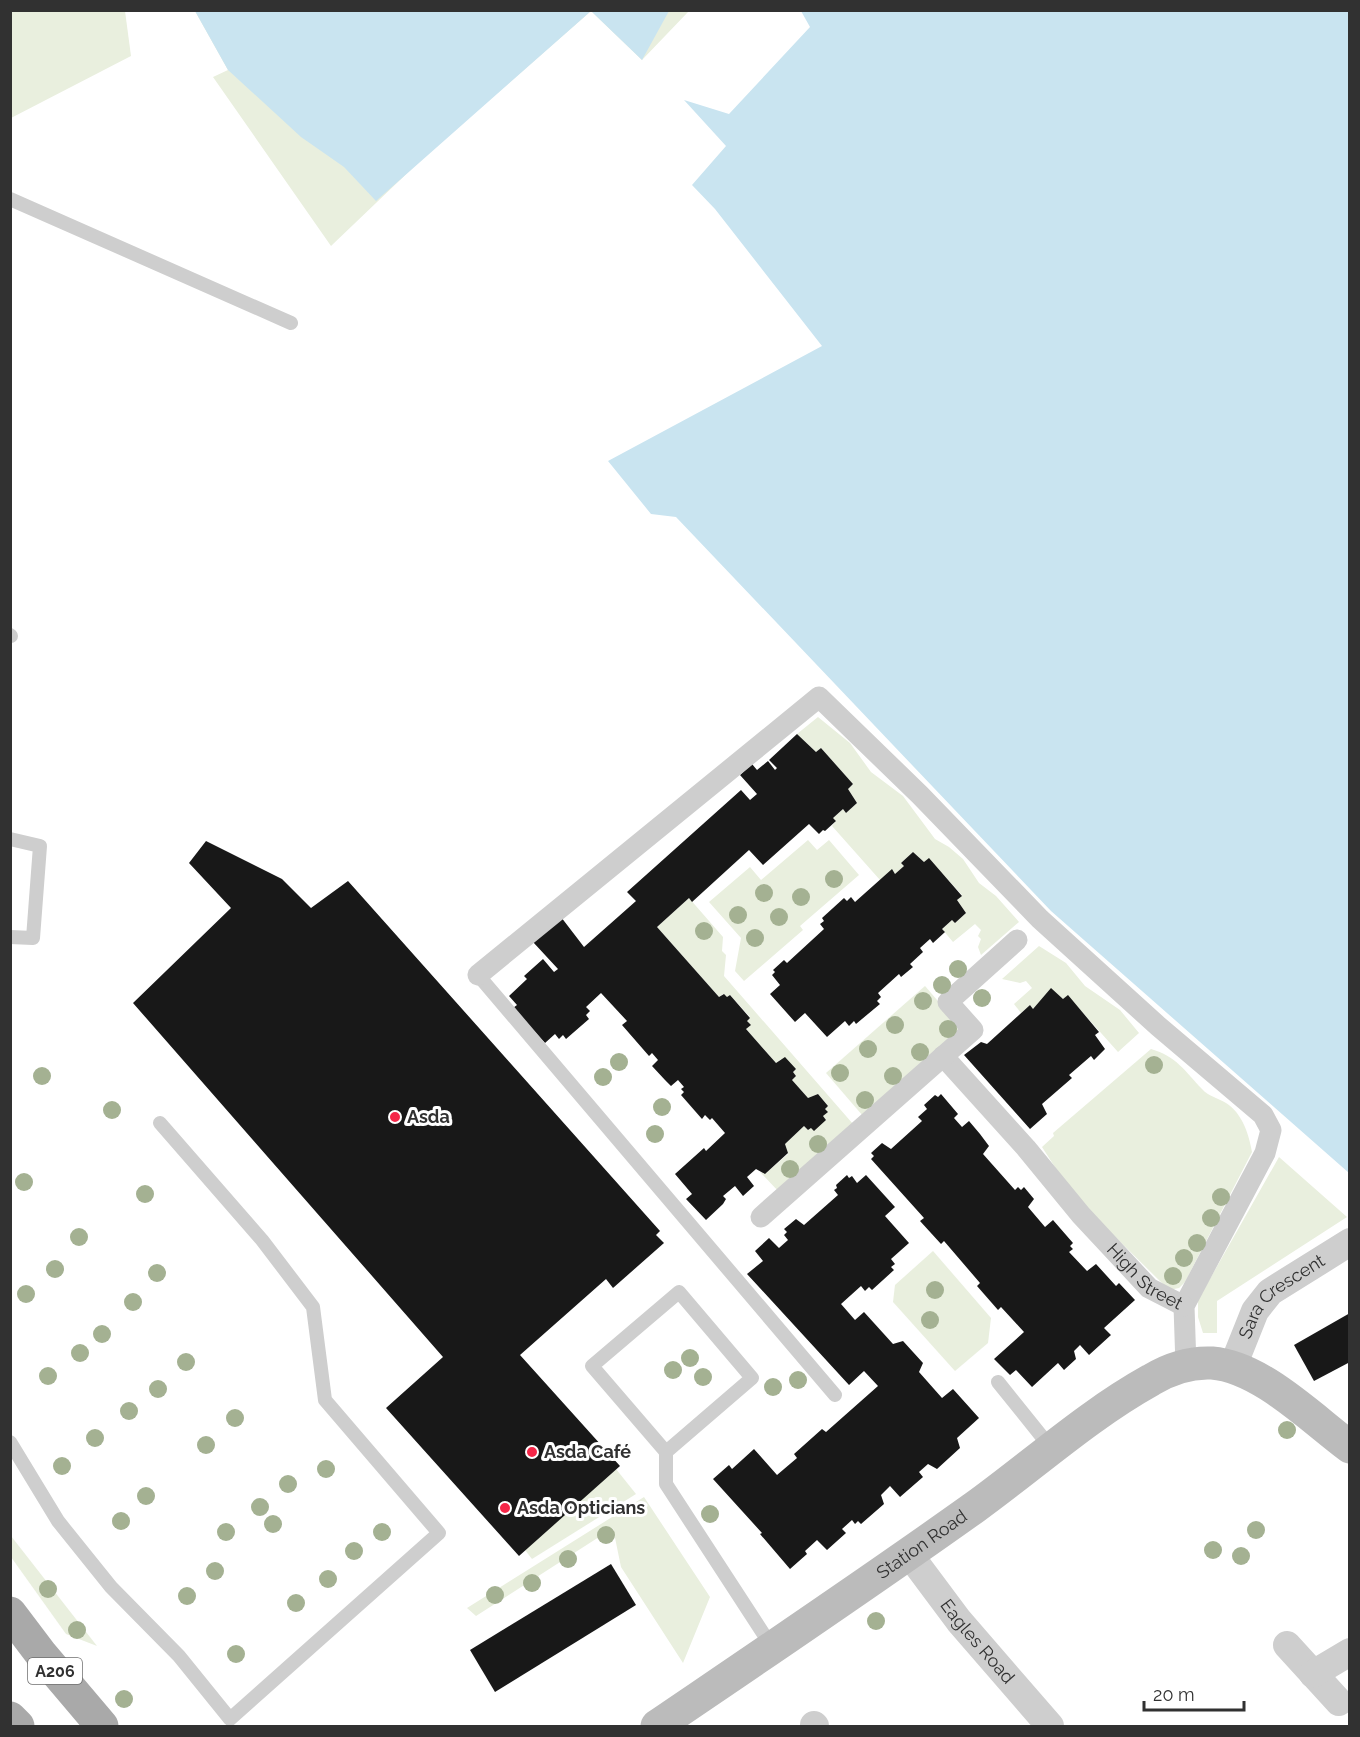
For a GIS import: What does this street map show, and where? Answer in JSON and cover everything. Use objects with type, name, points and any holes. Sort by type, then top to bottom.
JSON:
[{"type":"main road","points":[[1186,1366],[1212,1363],[1233,1366],[1271,1387],[1350,1448]]},
{"type":"main road","name":"Station Road","points":[[657,1726],[909,1554],[1128,1394],[1162,1374],[1186,1366]]},
{"type":"main road","name":"A206","points":[[10,1613],[40,1654],[102,1726]]},
{"type":"main road","points":[[10,1718],[18,1726]]},
{"type":"street","points":[[478,975],[819,697],[920,795],[1040,919],[1158,1026],[1263,1115],[1271,1130],[1265,1153],[1184,1306]]},
{"type":"street","points":[[762,1217],[973,1030],[948,1002],[1017,940]]},
{"type":"street","name":"High Street","points":[[943,1056],[1026,1148],[1081,1215],[1149,1288],[1184,1306],[1186,1366]]},
{"type":"street","name":"Sara Crescent","points":[[1233,1366],[1255,1311],[1270,1292],[1350,1242]]},
{"type":"street","name":"Eagles Road","points":[[909,1554],[959,1621],[1050,1726]]},
{"type":"street","points":[[1287,1645],[1339,1702]]},
{"type":"street","points":[[1313,1674],[1350,1652]]},
{"type":"lane","points":[[10,199],[291,323]]},
{"type":"lane","points":[[10,839],[40,846],[33,938],[10,937]]},
{"type":"lane","points":[[478,975],[835,1395]]},
{"type":"lane","points":[[10,1442],[58,1521],[111,1587],[179,1656],[230,1719],[439,1533],[325,1400],[313,1307],[262,1240],[160,1123]]},
{"type":"lane","points":[[666,1452],[752,1378],[679,1292],[592,1366],[666,1452],[666,1484],[772,1647]]},
{"type":"lane","points":[[998,1382],[1052,1449]]},
{"type":"green space","points":[[11,10],[125,11],[131,56],[11,118]]},
{"type":"green space","points":[[195,11],[591,11],[422,159],[331,246],[213,77],[228,70]]},
{"type":"green space","points":[[591,11],[689,11],[642,60]]},
{"type":"green space","points":[[818,717],[850,743],[871,772],[903,796],[935,839],[963,859],[979,883],[996,896],[1019,922],[981,955],[978,947],[981,939],[978,936],[981,930],[975,924],[953,942],[942,929],[952,920],[955,923],[966,913],[957,900],[962,895],[929,859],[924,862],[913,852],[901,863],[904,866],[895,874],[892,870],[880,880],[832,826],[836,821],[833,818],[843,809],[846,813],[857,803],[848,789],[853,784],[821,748],[816,752],[797,734]]},
{"type":"green space","points":[[808,840],[817,850],[829,840],[859,875],[800,926],[803,930],[744,981],[735,971],[741,938],[709,902],[750,867],[761,880]]},
{"type":"green space","points":[[689,898],[723,937],[722,951],[726,955],[724,976],[853,1124],[779,1192],[760,1172],[765,1174],[788,1154],[785,1144],[804,1126],[808,1130],[826,1120],[823,1116],[828,1106],[818,1094],[808,1098],[792,1080],[796,1076],[793,1072],[796,1069],[781,1059],[776,1063],[746,1029],[750,1025],[747,1021],[750,1017],[730,995],[727,997],[723,994],[719,997],[657,927]]},
{"type":"green space","points":[[1039,946],[1066,963],[1085,986],[1120,1010],[1139,1033],[1118,1052],[1068,996],[1063,999],[1051,989],[1033,1009],[1030,1005],[1021,1013],[1014,1004],[1032,988],[1026,981],[1020,983],[1002,979]]},
{"type":"green space","points":[[925,986],[962,1029],[863,1116],[826,1073]]},
{"type":"green space","points":[[1151,1049],[1174,1060],[1204,1091],[1232,1107],[1244,1124],[1252,1152],[1185,1282],[1179,1288],[1169,1290],[1073,1195],[1042,1147],[1054,1136],[1053,1133]]},
{"type":"green space","points":[[1279,1157],[1347,1217],[1217,1301],[1217,1333],[1203,1333],[1198,1317],[1198,1300]]},
{"type":"green space","points":[[933,1251],[991,1318],[988,1343],[955,1371],[893,1302],[895,1285]]},
{"type":"green space","points":[[616,1469],[636,1494],[532,1559],[525,1550]]},
{"type":"green space","points":[[644,1497],[710,1597],[683,1663],[621,1567],[613,1528],[476,1616],[467,1608]]},
{"type":"green space","points":[[10,1536],[97,1646],[66,1634],[11,1557]]},
{"type":"water","points":[[195,11],[591,11],[376,201],[344,167],[301,137],[228,70]]},
{"type":"water","points":[[591,11],[669,11],[642,60]]},
{"type":"water","points":[[801,11],[1349,11],[1349,1173],[1051,911],[676,517],[651,514],[608,461],[822,346],[715,209],[692,185],[726,146],[684,100],[729,114],[810,27]]},
{"type":"building","points":[[797,734],[816,752],[821,748],[853,784],[848,789],[857,803],[846,813],[843,809],[833,818],[836,821],[819,834],[809,824],[763,865],[749,850],[692,902],[689,898],[657,927],[719,997],[724,994],[727,997],[730,995],[750,1018],[747,1021],[751,1025],[746,1029],[776,1063],[785,1057],[796,1069],[793,1072],[796,1076],[792,1080],[808,1098],[818,1094],[828,1106],[825,1109],[828,1112],[823,1116],[826,1120],[814,1131],[804,1126],[785,1144],[788,1153],[765,1174],[756,1169],[747,1177],[754,1186],[743,1196],[735,1186],[723,1196],[726,1199],[723,1204],[706,1220],[686,1199],[692,1194],[675,1174],[704,1148],[706,1151],[725,1133],[712,1118],[710,1120],[705,1115],[702,1119],[681,1095],[684,1092],[681,1089],[684,1087],[678,1080],[671,1086],[652,1066],[658,1060],[652,1053],[649,1056],[622,1025],[627,1021],[601,993],[586,1007],[590,1011],[586,1015],[589,1019],[566,1039],[563,1035],[559,1039],[555,1034],[545,1043],[513,1008],[517,1005],[509,996],[527,979],[524,976],[543,959],[554,972],[558,969],[533,942],[561,917],[584,947],[636,901],[627,892],[741,790],[750,800],[757,794],[740,775],[752,764],[757,770],[768,761],[775,770],[777,768],[769,760]]},
{"type":"building","name":"Asda","points":[[206,841],[282,879],[311,908],[348,881],[660,1231],[656,1235],[664,1243],[613,1288],[606,1279],[520,1355],[620,1466],[519,1556],[386,1408],[443,1357],[133,1003],[231,908],[189,863]]},
{"type":"building","points":[[913,852],[924,862],[929,858],[962,896],[957,900],[966,913],[955,923],[952,920],[942,929],[945,932],[933,943],[930,939],[920,948],[923,952],[910,964],[913,967],[901,977],[899,974],[878,993],[881,997],[877,1001],[880,1004],[856,1024],[854,1021],[849,1026],[845,1021],[827,1037],[805,1013],[795,1022],[770,994],[780,985],[772,975],[775,972],[773,970],[784,960],[787,963],[824,929],[820,924],[824,921],[822,918],[844,898],[847,901],[851,897],[855,902],[892,869],[895,874],[904,866],[901,863]]},
{"type":"building","points":[[1051,988],[1063,999],[1068,995],[1099,1032],[1095,1035],[1105,1049],[1094,1060],[1091,1056],[1069,1075],[1072,1078],[1042,1104],[1047,1114],[1030,1129],[964,1055],[981,1042],[987,1044],[1030,1005],[1033,1009]]},
{"type":"building","points":[[941,1094],[958,1114],[954,1118],[962,1127],[969,1121],[989,1146],[983,1154],[1015,1190],[1018,1187],[1021,1190],[1024,1187],[1034,1199],[1028,1207],[1045,1227],[1053,1220],[1073,1243],[1070,1246],[1073,1249],[1069,1252],[1087,1271],[1096,1264],[1116,1286],[1119,1283],[1135,1300],[1104,1328],[1111,1335],[1089,1355],[1080,1345],[1074,1351],[1076,1359],[1064,1370],[1058,1363],[1032,1387],[1016,1370],[1010,1375],[994,1359],[1024,1332],[1001,1307],[998,1310],[977,1286],[980,1283],[944,1241],[941,1244],[920,1221],[924,1218],[871,1159],[874,1156],[871,1153],[882,1143],[891,1149],[922,1121],[918,1117],[927,1109],[924,1105],[935,1095],[938,1097]]},
{"type":"building","points":[[847,1175],[849,1178],[852,1176],[857,1183],[866,1175],[895,1207],[885,1216],[909,1243],[891,1259],[895,1264],[891,1267],[894,1270],[872,1290],[869,1287],[865,1291],[861,1286],[841,1304],[855,1320],[864,1312],[893,1344],[903,1341],[923,1363],[919,1372],[942,1398],[953,1389],[979,1418],[957,1438],[960,1448],[937,1469],[928,1464],[919,1472],[923,1477],[900,1497],[890,1486],[881,1495],[884,1504],[861,1524],[858,1521],[855,1524],[852,1520],[842,1529],[846,1533],[827,1550],[817,1540],[805,1551],[807,1554],[790,1569],[760,1534],[762,1533],[713,1479],[729,1465],[732,1469],[754,1449],[777,1475],[797,1458],[794,1454],[822,1429],[826,1432],[878,1386],[864,1371],[849,1385],[747,1274],[763,1261],[755,1251],[769,1238],[779,1248],[788,1240],[784,1235],[787,1232],[784,1229],[796,1219],[804,1225],[838,1195],[834,1190],[837,1188],[836,1185]]},
{"type":"building","points":[[1350,1313],[1350,1362],[1314,1381],[1294,1345]]},
{"type":"building","points":[[611,1564],[636,1605],[495,1692],[470,1650]]},
{"type":"place","name":"Asda","points":[[395,1117]]},
{"type":"place","name":"Asda Café","points":[[532,1452]]},
{"type":"place","name":"Asda Opticians","points":[[505,1508]]}]
